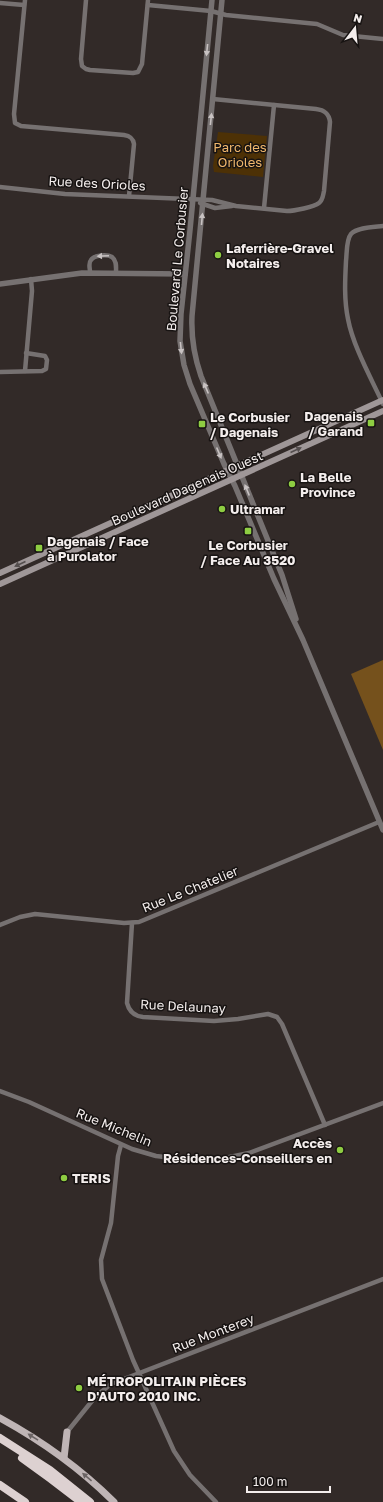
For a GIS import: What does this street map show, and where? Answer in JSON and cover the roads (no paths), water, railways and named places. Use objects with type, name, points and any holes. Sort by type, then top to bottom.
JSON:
[{"type":"highway","points":[[0,1438],[50,1470],[90,1502]]},
{"type":"highway","points":[[0,1445],[36,1467],[81,1502]]},
{"type":"highway","points":[[0,1485],[25,1502]]},
{"type":"main road","name":"Boulevard Dagenais Ouest","points":[[0,573],[382,401]]},
{"type":"main road","name":"Boulevard Dagenais Ouest","points":[[0,584],[383,411]]},
{"type":"main road","points":[[0,1418],[38,1440],[64,1458],[114,1502]]},
{"type":"main road","points":[[64,1458],[67,1432]]},
{"type":"street","points":[[86,0],[81,65],[86,69],[133,73],[140,70],[142,64],[148,2],[211,11],[221,15],[317,24],[345,35],[383,39]]},
{"type":"street","name":"Boulevard Le Corbusier","points":[[212,0],[180,330],[184,365],[196,398],[274,579],[303,640],[383,830]]},
{"type":"street","name":"Boulevard Le Corbusier","points":[[222,0],[192,316],[192,342],[196,362],[201,376],[282,575],[303,640]]},
{"type":"street","points":[[0,3],[25,3],[14,114],[15,123],[21,126],[130,137],[134,144],[129,196]]},
{"type":"street","name":"Rue des Orioles","points":[[0,188],[65,194],[193,199],[215,208],[236,206],[291,211],[318,204],[323,197],[330,122],[325,112],[319,110],[213,99]]},
{"type":"street","points":[[264,208],[274,105]]},
{"type":"street","name":"Rue des Orioles","points":[[203,202],[216,200],[236,206]]},
{"type":"street","points":[[382,401],[351,331],[347,312],[345,286],[350,235],[358,230],[383,226]]},
{"type":"street","points":[[90,272],[91,260],[95,257],[111,256],[116,265],[116,272]]},
{"type":"street","points":[[0,284],[90,272],[185,274]]},
{"type":"street","points":[[25,371],[32,288],[31,280]]},
{"type":"street","points":[[0,372],[46,369],[47,359],[45,356],[26,353]]},
{"type":"street","name":"Rue Le Chatelier","points":[[0,925],[22,916],[35,914],[132,923],[145,919],[379,822]]},
{"type":"street","name":"Rue Delaunay","points":[[132,923],[128,1003],[132,1013],[143,1017],[208,1021],[231,1020],[266,1014],[275,1016],[282,1024],[325,1125]]},
{"type":"street","name":"Rue Michelin","points":[[0,1091],[29,1102],[121,1145],[147,1154],[191,1160],[215,1159],[254,1152],[383,1103]]},
{"type":"street","points":[[121,1145],[118,1156],[111,1226],[102,1256],[102,1279],[139,1373],[178,1458],[190,1475],[216,1502]]},
{"type":"street","name":"Rue Monterey","points":[[67,1432],[103,1389],[112,1384],[383,1279]]},
{"type":"place","name":"Laferrière-Gravel Notaires","points":[[218,255]]},
{"type":"place","name":"Dagenais / Garand","points":[[371,423]]},
{"type":"place","name":"Le Corbusier / Dagenais","points":[[202,424]]},
{"type":"place","name":"La Belle Province","points":[[292,484]]},
{"type":"place","name":"Ultramar","points":[[222,509]]},
{"type":"place","name":"Le Corbusier / Face Au 3520","points":[[248,531]]},
{"type":"place","name":"Dagenais / Face à Purolator","points":[[39,548]]},
{"type":"place","name":"Accès Résidences-Conseillers en","points":[[340,1150]]},
{"type":"place","name":"TERIS","points":[[64,1178]]},
{"type":"place","name":"MÉTROPOLITAIN PIÈCES D'AUTO 2010 INC.","points":[[79,1388]]},
{"type":"park label","name":"Parc des Orioles","points":[[240,154]]}]
